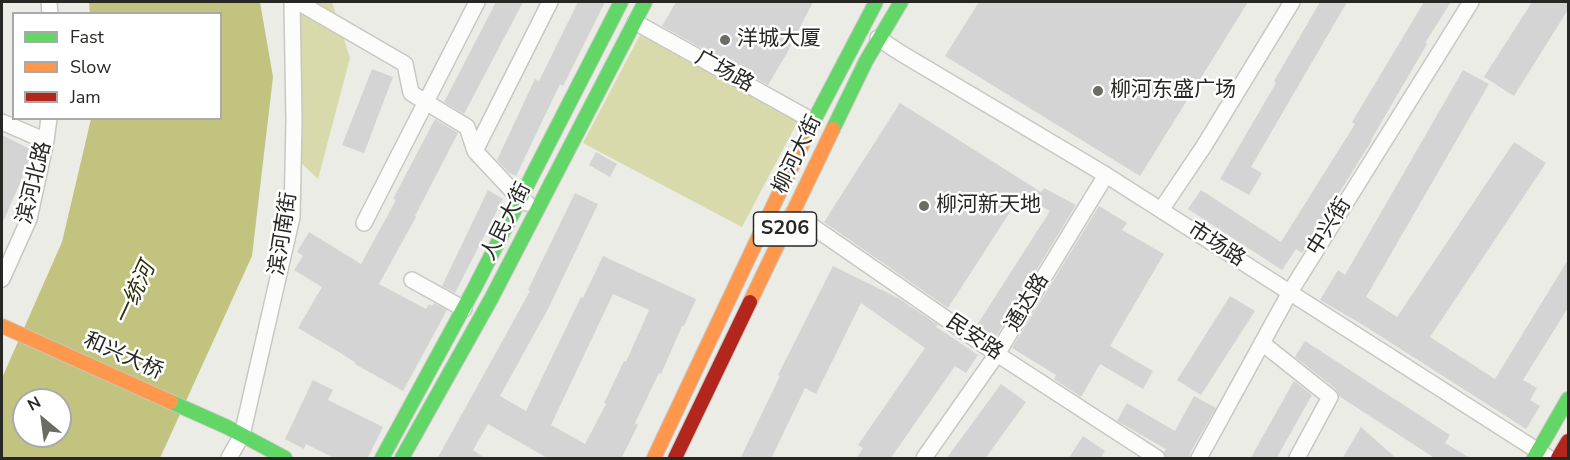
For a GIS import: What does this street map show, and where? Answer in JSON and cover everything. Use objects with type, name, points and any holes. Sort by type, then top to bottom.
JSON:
[{"type":"street","name":"滨河南街","points":[[229,459],[242,435],[292,217],[294,120],[292,2]]},
{"type":"street","points":[[298,2],[405,64],[411,93],[467,127],[476,151],[520,199],[538,208]]},
{"type":"street","points":[[364,223],[477,2]]},
{"type":"street","points":[[476,151],[550,2]]},
{"type":"street","name":"人民大街","points":[[382,459],[464,309],[621,2]]},
{"type":"street","name":"柳河大街","points":[[654,459],[813,121],[876,2]]},
{"type":"street","name":"柳河大街","points":[[675,459],[861,71],[878,38],[901,2]]},
{"type":"street","points":[[1161,210],[1204,146],[1292,2]]},
{"type":"street","name":"中兴街","points":[[1199,459],[1290,292],[1471,2]]},
{"type":"street","name":"人民大街","points":[[402,459],[491,299],[635,22],[640,4]]},
{"type":"street","name":"广场路","points":[[635,22],[813,121]]},
{"type":"street","name":"市场路","points":[[878,38],[1107,174],[1540,456]]},
{"type":"street","name":"滨河北路","points":[[2,279],[29,219],[49,120]]},
{"type":"street","points":[[2,122],[46,141]]},
{"type":"street","name":"通达路","points":[[924,459],[997,354],[1107,174]]},
{"type":"street","name":"民安路","points":[[793,213],[997,354],[1157,459]]},
{"type":"street","points":[[412,280],[464,309]]},
{"type":"street","name":"和兴大桥","points":[[2,326],[227,427],[285,459]]},
{"type":"street","points":[[1262,343],[1330,397],[1297,459]]},
{"type":"street","points":[[1540,456],[1569,399]]},
{"type":"street","points":[[1558,459],[1569,441]]},
{"type":"shaded area","points":[[296,2],[332,2],[350,58],[318,179],[297,159]]},
{"type":"shaded area","points":[[640,35],[799,119],[742,227],[583,143]]},
{"type":"water","name":"一统河","points":[[89,2],[260,2],[273,77],[252,256],[160,458],[2,458],[2,378],[62,242],[91,120],[222,120],[222,12],[90,12]]},
{"type":"building","points":[[496,2],[523,2],[464,114],[444,102]]},
{"type":"building","points":[[578,2],[605,2],[563,86],[560,84],[516,176],[508,172],[497,160],[535,79],[539,81]]},
{"type":"building","name":"洋城大厦","points":[[676,2],[813,2],[768,85],[662,26]]},
{"type":"building","name":"柳河东盛广场","points":[[979,2],[1248,2],[1140,176],[945,56]]},
{"type":"building","points":[[1320,2],[1347,2],[1251,167],[1262,173],[1249,195],[1220,179]]},
{"type":"building","points":[[1424,2],[1451,2],[1425,43],[1427,44],[1372,140],[1302,253],[1296,249],[1282,270],[1188,209],[1201,190],[1281,242],[1355,124],[1352,122]]},
{"type":"building","points":[[1532,2],[1569,2],[1569,8],[1514,96],[1484,77]]},
{"type":"building","points":[[372,69],[393,77],[364,153],[342,145]]},
{"type":"building","points":[[1463,70],[1489,84],[1366,297],[1397,317],[1514,142],[1546,163],[1430,337],[1495,379],[1569,258],[1569,306],[1523,380],[1537,388],[1530,400],[1540,406],[1526,429],[1320,300],[1338,270],[1345,275]]},
{"type":"building","name":"柳河新天地","points":[[900,103],[1041,192],[1044,188],[1076,205],[994,340],[977,325],[1050,211],[1021,195],[948,308],[824,222]]},
{"type":"building","points":[[435,119],[458,133],[379,284],[426,309],[429,304],[432,306],[434,303],[447,310],[403,391],[298,328],[322,287],[294,270],[303,256],[297,252],[309,232],[361,264],[396,200],[393,199]]},
{"type":"building","points":[[2,135],[34,151],[2,224]]},
{"type":"building","points":[[596,152],[617,164],[610,177],[589,165]]},
{"type":"building","points":[[488,190],[503,199],[455,293],[442,286]]},
{"type":"building","points":[[575,193],[598,204],[548,309],[500,396],[526,411],[603,256],[696,299],[635,423],[638,425],[621,459],[549,459],[488,424],[473,450],[486,459],[437,459],[530,291],[528,290]],"holes":[[[613,294],[649,310],[585,444],[551,425]]]},
{"type":"building","points":[[1099,206],[1127,223],[1122,230],[1164,254],[1110,346],[1153,371],[1143,389],[1100,364],[1081,397],[1054,379],[1056,375],[1012,348]]},
{"type":"building","points":[[833,266],[898,298],[978,355],[966,373],[955,366],[890,459],[856,459],[863,448],[858,445],[925,348],[861,303],[816,394],[805,388],[771,459],[740,459],[780,376],[778,375]]},
{"type":"building","points":[[1230,296],[1255,311],[1201,395],[1177,380]]},
{"type":"building","points":[[1305,341],[1450,435],[1445,443],[1472,459],[1436,459],[1339,396],[1336,389],[1295,357]]},
{"type":"building","points":[[313,380],[333,390],[328,400],[383,427],[367,459],[336,459],[306,444],[304,449],[285,439]]},
{"type":"building","points":[[1294,381],[1312,395],[1276,459],[1250,459]]},
{"type":"building","points":[[1001,384],[1026,402],[985,459],[946,459]]},
{"type":"building","points":[[1194,396],[1216,408],[1190,453],[1189,459],[1167,459],[1164,452],[1166,449],[1117,421],[1127,403],[1175,431]]},
{"type":"building","points":[[1361,427],[1397,459],[1342,459]]},
{"type":"building","points":[[1083,436],[1105,451],[1100,459],[1068,459]]},
{"type":"traffic: fast","points":[[382,458],[474,289],[621,2]]},
{"type":"traffic: fast","points":[[402,458],[491,299],[645,2]]},
{"type":"traffic: fast","points":[[811,126],[876,2]]},
{"type":"traffic: fast","points":[[833,129],[866,61],[901,2]]},
{"type":"traffic: fast","points":[[1534,458],[1568,399]]},
{"type":"traffic: fast","points":[[171,402],[227,427],[285,458]]},
{"type":"traffic: slow","points":[[654,458],[811,126]]},
{"type":"traffic: slow","points":[[750,302],[833,129]]},
{"type":"traffic: slow","points":[[2,326],[171,402]]},
{"type":"traffic: jam","points":[[675,458],[750,302]]},
{"type":"traffic: jam","points":[[1558,458],[1568,441]]},
{"type":"place","name":"洋城大厦","points":[[725,40]]},
{"type":"place","name":"柳河东盛广场","points":[[1098,91]]},
{"type":"place","name":"柳河新天地","points":[[924,206]]}]
